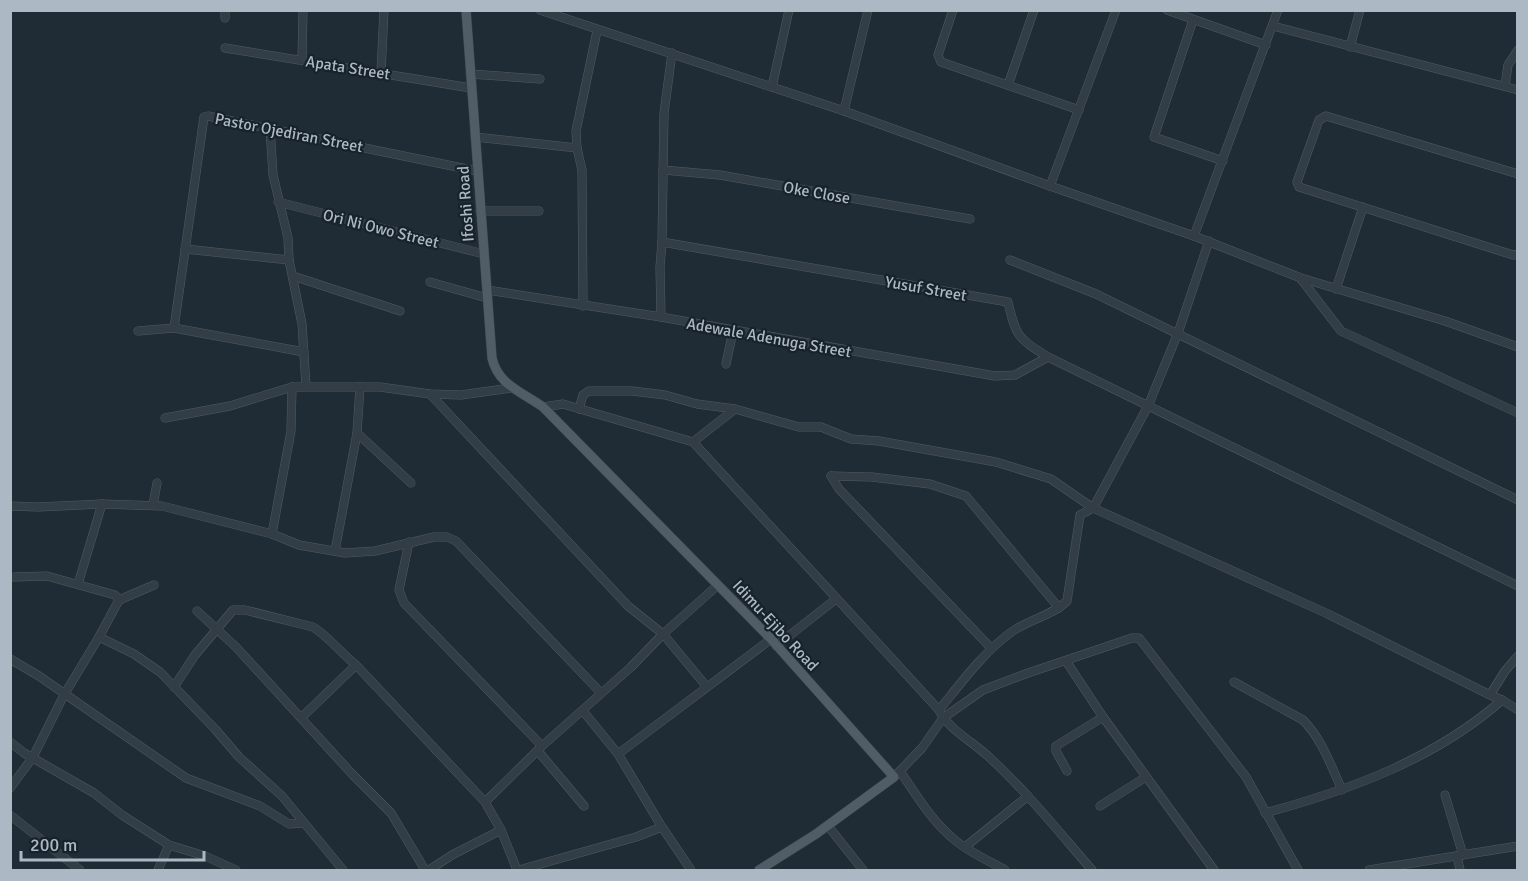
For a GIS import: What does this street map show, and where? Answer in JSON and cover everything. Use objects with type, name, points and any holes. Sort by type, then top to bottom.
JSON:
[{"type":"main road","name":"Ifoshi Road","points":[[466,10],[480,211],[494,366],[498,375],[511,388]]},
{"type":"main road","name":"Idimu-Ejibo Road","points":[[511,388],[543,407],[773,642],[897,774]]},
{"type":"main road","points":[[759,870],[828,826],[897,774]]},
{"type":"street","points":[[302,60],[303,10]]},
{"type":"street","points":[[381,73],[384,10]]},
{"type":"street","points":[[540,10],[597,31],[672,53],[844,111],[1209,241],[1301,278],[1445,321],[1518,347]]},
{"type":"street","points":[[772,87],[789,10]]},
{"type":"street","points":[[844,111],[868,10]]},
{"type":"street","points":[[953,10],[938,55],[941,62],[1079,110]]},
{"type":"street","points":[[1008,85],[1034,10]]},
{"type":"street","points":[[1050,186],[1116,10]]},
{"type":"street","points":[[1167,10],[1266,45]]},
{"type":"street","points":[[1194,236],[1278,10]]},
{"type":"street","points":[[1350,47],[1360,10]]},
{"type":"street","points":[[1193,20],[1154,137],[1223,161]]},
{"type":"street","points":[[1273,26],[1518,90]]},
{"type":"street","points":[[583,306],[582,170],[576,131],[597,31]]},
{"type":"street","name":"Apata Street","points":[[225,48],[471,88]]},
{"type":"street","points":[[1505,86],[1508,65],[1518,50]]},
{"type":"street","points":[[661,317],[664,113],[672,53]]},
{"type":"street","points":[[470,74],[540,79]]},
{"type":"street","points":[[1518,174],[1326,116],[1321,117],[1298,185],[1513,255],[1518,254]]},
{"type":"street","name":"Pastor Ojediran Street","points":[[174,328],[204,117],[270,128],[477,171]]},
{"type":"street","points":[[270,128],[272,167],[278,202],[288,238],[290,260],[303,324],[306,386]]},
{"type":"street","points":[[475,137],[577,148]]},
{"type":"street","name":"Oke Close","points":[[663,170],[720,175],[970,219]]},
{"type":"street","name":"Ori Ni Owo Street","points":[[278,202],[484,255]]},
{"type":"street","points":[[1336,289],[1363,207]]},
{"type":"street","points":[[480,211],[539,211]]},
{"type":"street","points":[[939,710],[991,648],[1021,626],[1059,608],[1069,598],[1078,520],[1085,511],[1093,508],[1148,406],[1178,333],[1209,241]]},
{"type":"street","name":"Yusuf Street","points":[[663,242],[1008,302],[1013,326],[1023,341],[1048,357],[1518,586]]},
{"type":"street","points":[[185,249],[290,260]]},
{"type":"street","points":[[1010,260],[1096,294],[1518,500]]},
{"type":"street","points":[[293,276],[400,311]]},
{"type":"street","points":[[1301,278],[1341,331],[1518,413]]},
{"type":"street","name":"Adewale Adenuga Street","points":[[430,282],[487,294],[661,317],[995,376],[1015,375],[1048,357]]},
{"type":"street","points":[[138,332],[174,328],[304,352]]},
{"type":"street","points":[[726,364],[733,331]]},
{"type":"street","points":[[165,418],[230,406],[292,387],[390,388],[430,394],[478,394],[511,388]]},
{"type":"street","points":[[272,534],[291,431],[292,387]]},
{"type":"street","points":[[335,551],[357,433],[360,387]]},
{"type":"street","points":[[579,409],[583,395],[589,391],[632,391],[665,395],[697,404],[735,409],[799,427],[821,427],[851,439],[879,441],[939,451],[1014,467],[1051,479],[1093,508],[1328,614],[1502,700],[1517,711]]},
{"type":"street","points":[[430,394],[628,606],[663,634],[706,687]]},
{"type":"street","points":[[543,407],[563,404],[693,442],[939,710],[943,718],[989,756],[1028,796],[1092,870]]},
{"type":"street","points":[[693,442],[735,409]]},
{"type":"street","points":[[357,433],[411,483]]},
{"type":"street","points":[[991,648],[839,489],[831,476],[930,484],[966,496],[1059,608]]},
{"type":"street","points":[[153,505],[157,483]]},
{"type":"street","points":[[78,584],[102,504]]},
{"type":"street","points":[[10,506],[153,505],[272,534],[299,545],[345,553],[375,551],[409,542],[447,537],[456,541],[602,693]]},
{"type":"street","points":[[409,542],[399,590],[404,603],[540,749],[584,806]]},
{"type":"street","points":[[14,577],[46,576],[115,595],[119,600]]},
{"type":"street","points":[[10,788],[33,757],[64,695],[119,600],[154,585]]},
{"type":"street","points":[[484,802],[718,585]]},
{"type":"street","points":[[618,754],[706,687],[836,599]]},
{"type":"street","points":[[174,687],[228,614],[239,609],[276,616],[312,627],[356,665],[484,802],[501,830],[518,870],[636,837],[662,827]]},
{"type":"street","points":[[197,611],[236,647],[353,775],[391,813],[427,870],[501,830]]},
{"type":"street","points":[[99,637],[148,663],[174,687],[239,757],[282,796],[343,870]]},
{"type":"street","points":[[1005,870],[955,840],[931,817],[897,774],[922,747],[943,718],[990,687],[1132,638],[1139,638],[1246,777],[1298,870]]},
{"type":"street","points":[[1490,695],[1505,670],[1518,656]]},
{"type":"street","points":[[10,659],[39,676],[186,778],[260,806],[289,824],[304,823]]},
{"type":"street","points":[[1066,661],[1103,717],[1214,870]]},
{"type":"street","points":[[301,718],[356,665]]},
{"type":"street","points":[[1234,682],[1303,720],[1312,729],[1342,790]]},
{"type":"street","points":[[1265,813],[1342,790],[1399,766],[1480,719],[1502,700]]},
{"type":"street","points":[[583,711],[618,754],[686,869]]},
{"type":"street","points":[[1067,771],[1056,751],[1056,746],[1103,717]]},
{"type":"street","points":[[10,742],[24,753],[94,793],[122,815],[169,845],[205,856],[236,870]]},
{"type":"street","points":[[1100,806],[1146,777]]},
{"type":"street","points":[[1445,795],[1460,856],[1460,870]]},
{"type":"street","points":[[965,847],[1028,796]]},
{"type":"street","points":[[10,815],[80,870]]},
{"type":"street","points":[[828,826],[863,870]]},
{"type":"street","points":[[159,870],[169,845]]},
{"type":"street","points":[[1369,870],[1518,846]]}]
